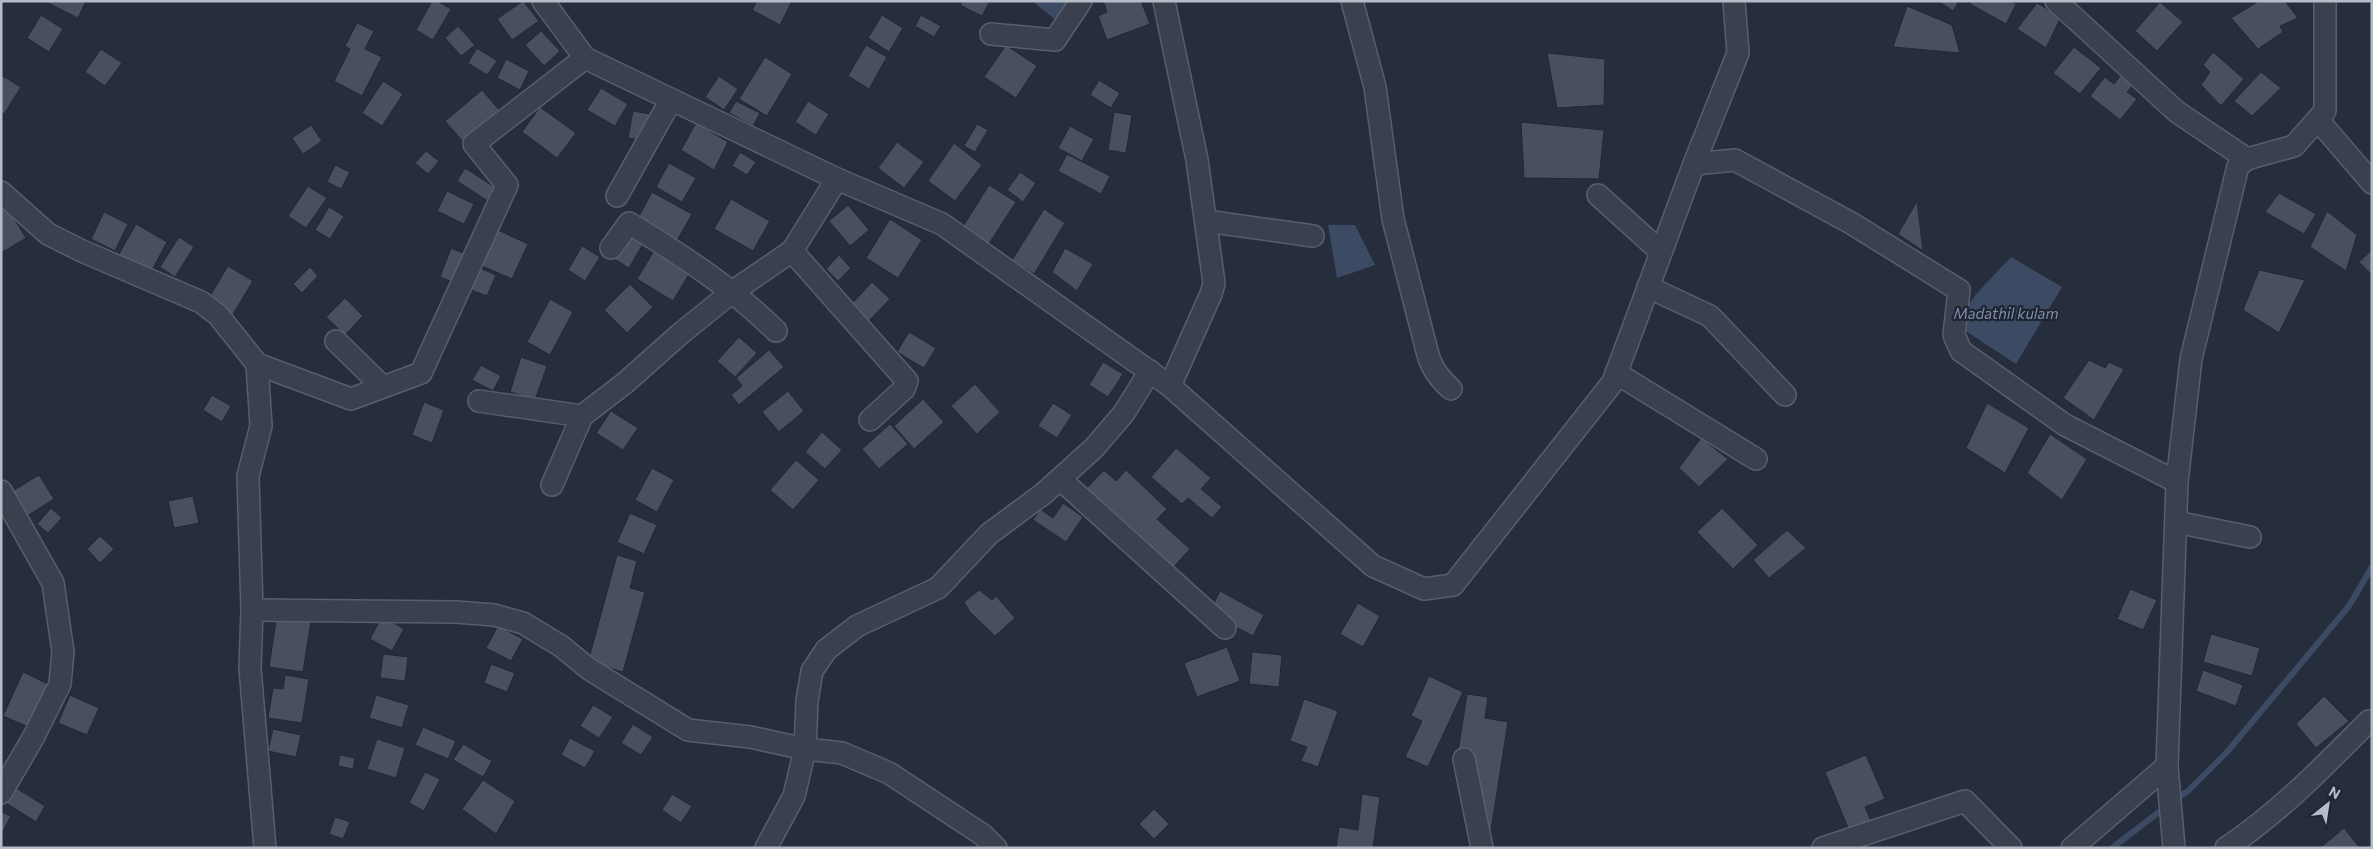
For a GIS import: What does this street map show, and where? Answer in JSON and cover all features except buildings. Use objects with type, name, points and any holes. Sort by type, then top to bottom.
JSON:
[{"type":"street","points":[[543,1],[585,58],[836,179],[942,224],[1150,370],[1373,566],[1424,590],[1453,586],[1613,382],[1694,164],[1738,53],[1734,1]]},
{"type":"street","points":[[991,34],[1055,40],[1081,1]]},
{"type":"street","points":[[1164,1],[1197,160],[1213,266],[1213,288],[1170,386]]},
{"type":"street","points":[[1352,1],[1374,87],[1393,219],[1440,377]]},
{"type":"street","points":[[2056,1],[2178,112],[2247,159]]},
{"type":"street","points":[[2174,848],[2167,771],[2177,482],[2191,359],[2238,166],[2247,159],[2294,146],[2324,112],[2325,1]]},
{"type":"street","points":[[1,192],[48,234],[82,251],[201,302],[218,315],[257,364],[351,399],[421,373],[507,185],[474,144],[585,58]]},
{"type":"street","points":[[617,196],[671,100]]},
{"type":"street","points":[[2318,120],[2372,183]]},
{"type":"street","points":[[1694,164],[1735,160],[1851,223],[1959,290],[1954,335],[1961,351],[2065,425],[2177,482]]},
{"type":"street","points":[[552,485],[582,416],[625,383],[680,334],[732,292],[792,251],[836,179]]},
{"type":"street","points":[[1598,195],[1661,252]]},
{"type":"street","points":[[1206,220],[1312,236]]},
{"type":"street","points":[[611,248],[629,223],[686,258],[732,292],[776,331]]},
{"type":"street","points":[[792,251],[907,381],[904,389],[870,420]]},
{"type":"street","points":[[1648,287],[1710,316],[1785,395]]},
{"type":"street","points":[[336,341],[383,387]]},
{"type":"street","points":[[257,364],[261,426],[248,476],[252,610],[250,668],[265,848]]},
{"type":"street","points":[[766,848],[794,796],[805,750],[807,701],[812,671],[826,650],[856,626],[938,588],[989,534],[1060,479],[1094,448],[1124,413],[1150,370]]},
{"type":"street","points":[[1616,373],[1756,459]]},
{"type":"street","points":[[479,400],[582,416]]},
{"type":"street","points":[[1060,479],[1225,628]]},
{"type":"street","points":[[1,491],[53,582],[63,652],[60,684],[33,738],[1,793]]},
{"type":"street","points":[[2176,522],[2250,537]]},
{"type":"street","points":[[252,610],[456,612],[494,616],[523,624],[561,646],[589,669],[688,730],[750,737],[805,750],[842,753],[889,773],[983,835],[996,848]]},
{"type":"street","points":[[2226,848],[2256,827],[2301,790],[2369,721]]},
{"type":"street","points":[[1464,759],[1482,848]]},
{"type":"street","points":[[2072,848],[2167,771]]},
{"type":"street","points":[[1823,848],[1965,800],[2011,848]]},
{"type":"water","points":[[1034,1],[1076,1],[1068,30],[1036,4]]},
{"type":"water","points":[[1328,225],[1355,225],[1375,265],[1337,278]]},
{"type":"water","name":"Madathil kulam","points":[[2011,257],[2062,287],[2016,364],[1955,324],[1977,293]]},
{"type":"waterway","points":[[2175,800],[2188,791],[2227,752],[2349,606],[2372,567]]},
{"type":"waterway","points":[[2112,848],[2167,806]]}]
